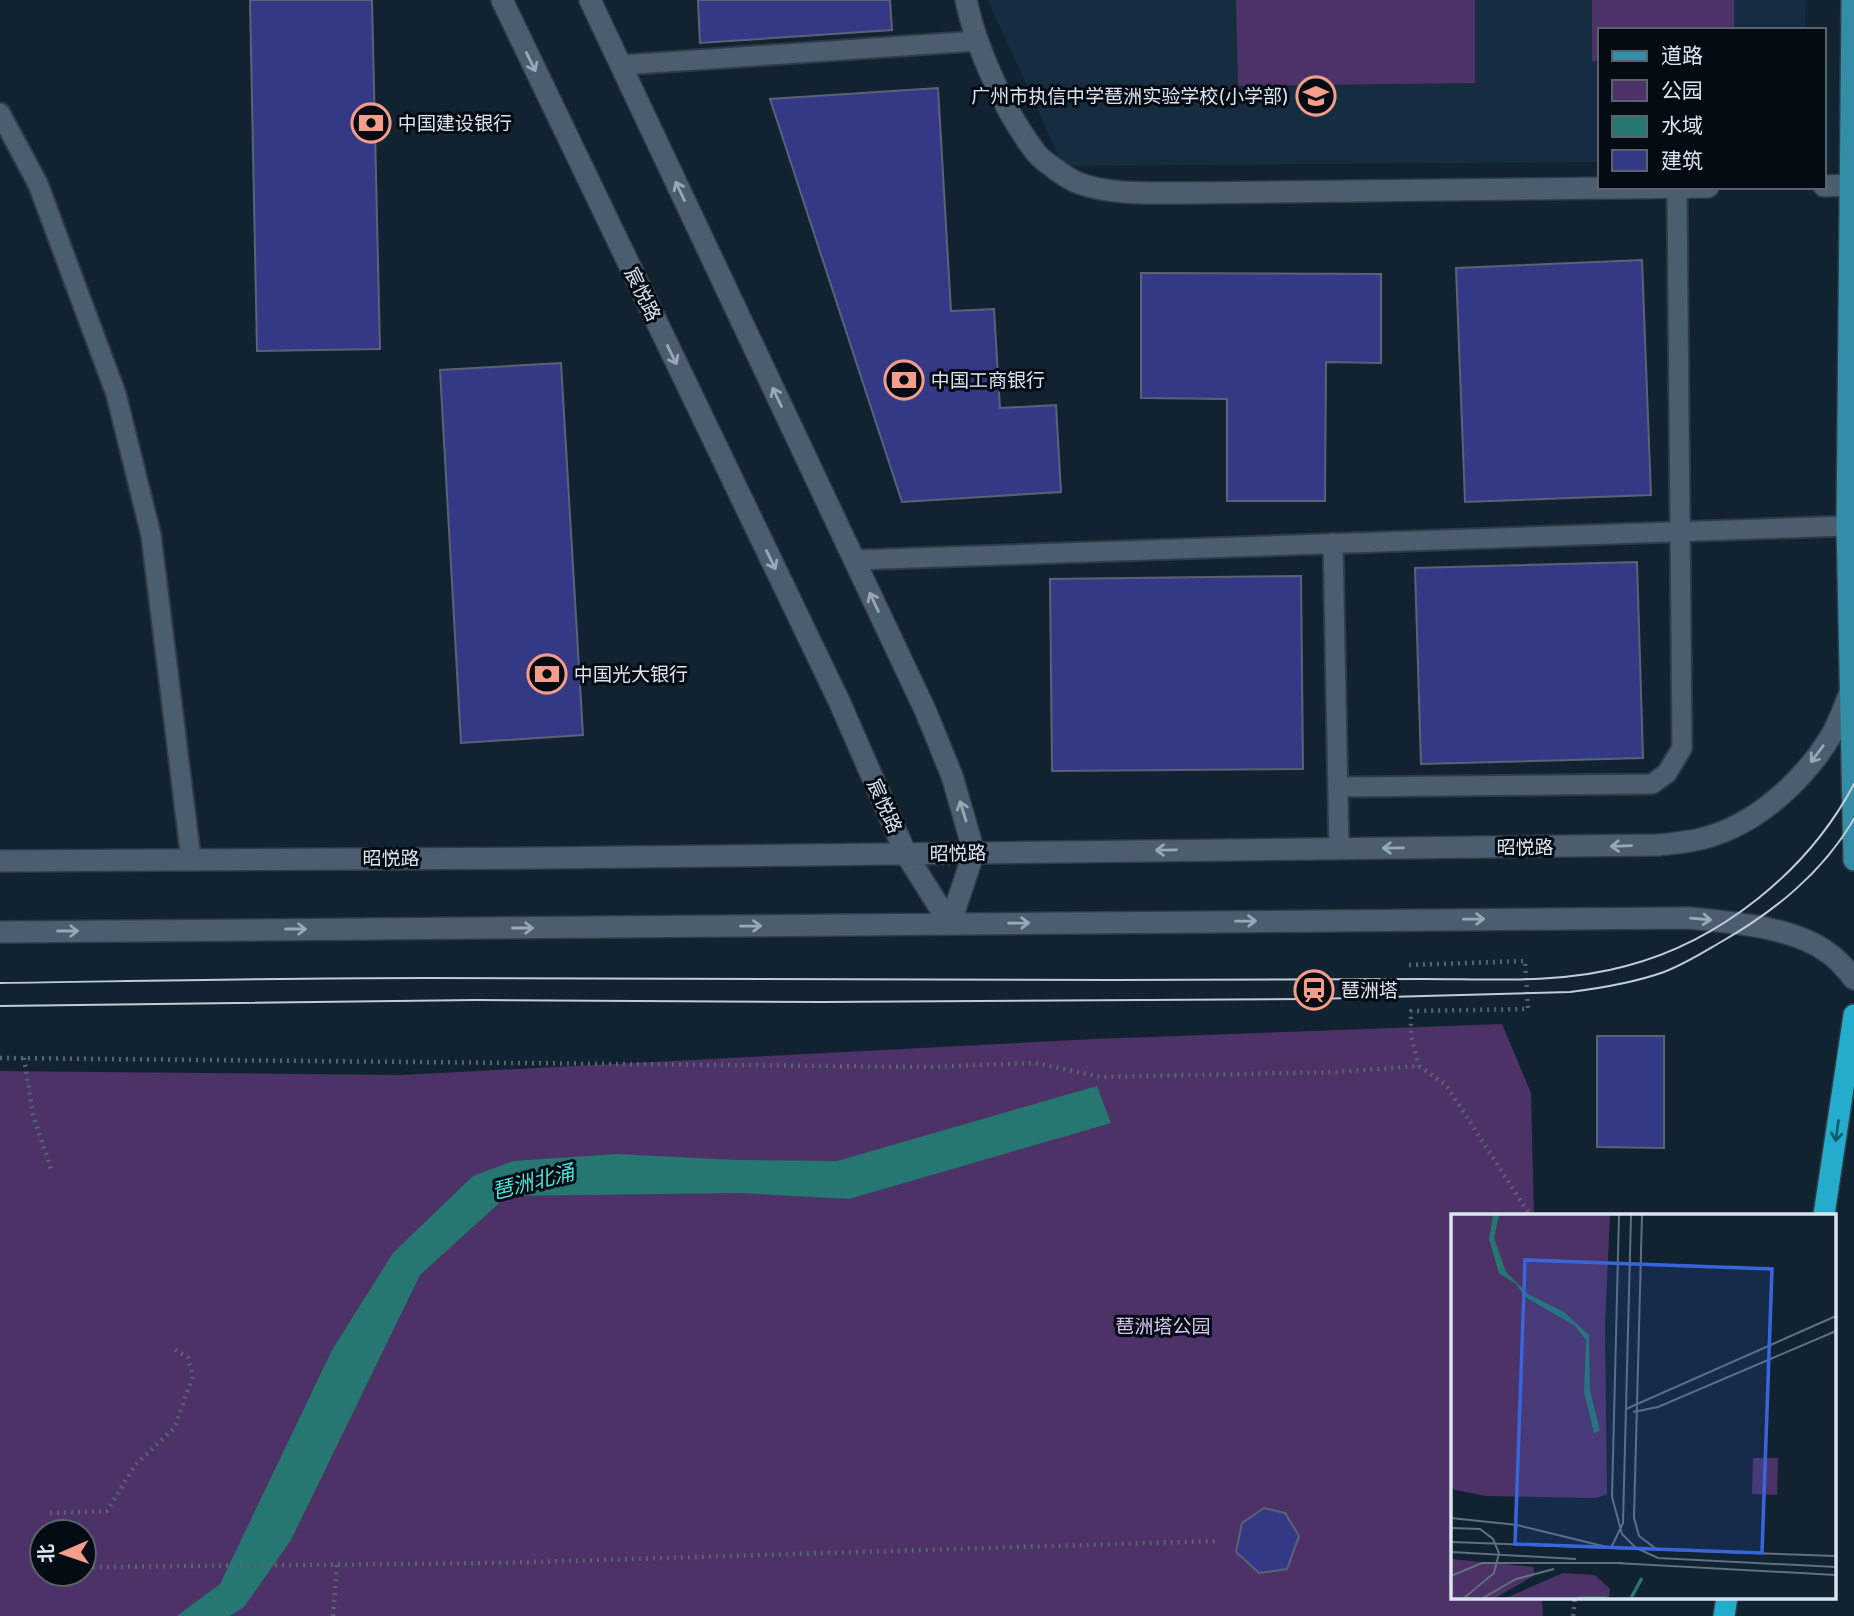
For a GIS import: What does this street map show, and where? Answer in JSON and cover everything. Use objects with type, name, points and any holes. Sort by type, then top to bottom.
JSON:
[{"type":"highway","points":[[1824,1214],[1854,1015]]},
{"type":"highway","points":[[1724,1616],[1727,1598]]},
{"type":"main road","name":"宸悦路","points":[[502,0],[839,701],[906,854],[950,923]]},
{"type":"main road","points":[[590,0],[926,712],[952,776],[974,852],[950,923]]},
{"type":"main road","points":[[966,0],[977,41],[1003,97],[1039,156],[1076,182],[1125,192],[1598,189]]},
{"type":"main road","points":[[1852,0],[1847,526],[1854,860]]},
{"type":"main road","points":[[1826,186],[1849,185]]},
{"type":"main road","name":"昭悦路","points":[[0,861],[1339,849],[1647,845],[1692,841],[1740,824],[1769,805],[1807,769],[1832,734],[1849,695]]},
{"type":"main road","points":[[0,932],[1689,918],[1749,926],[1804,940],[1825,950],[1841,963],[1854,979]]},
{"type":"lane","points":[[621,65],[977,41]]},
{"type":"lane","points":[[0,113],[38,184],[116,394],[151,535],[191,859]]},
{"type":"lane","points":[[1338,786],[1652,784],[1667,774],[1682,748],[1676,189]]},
{"type":"lane","points":[[854,559],[1847,526]]},
{"type":"lane","points":[[1333,543],[1339,849]]},
{"type":"path","points":[[1409,965],[1525,961],[1528,1009],[1411,1011],[1411,1035],[1419,1066]]},
{"type":"path","points":[[0,1058],[913,1067],[1035,1063],[1101,1077],[1337,1072],[1419,1066],[1446,1085],[1529,1214]]},
{"type":"path","points":[[24,1058],[33,1115],[51,1169]]},
{"type":"path","points":[[50,1513],[107,1511],[135,1465],[174,1428],[193,1376],[188,1358],[173,1348]]},
{"type":"path","points":[[98,1567],[499,1563],[1216,1541]]},
{"type":"path","points":[[333,1616],[337,1565]]},
{"type":"path","points":[[1573,1616],[1575,1598]]},
{"type":"shaded area","name":"广州市执信中学琶洲实验学校(小学部)","points":[[988,0],[1806,0],[1805,28],[1598,28],[1598,162],[1063,166]]},
{"type":"green space","points":[[1236,0],[1475,0],[1475,83],[1238,86]]},
{"type":"green space","points":[[1592,0],[1734,0],[1734,28],[1598,28],[1598,61],[1592,61]]},
{"type":"green space","name":"琶洲塔公园","points":[[1502,1024],[1531,1093],[1534,1214],[1451,1214],[1451,1598],[1542,1598],[1543,1616],[0,1616],[0,1071],[401,1075],[1094,1039]]},
{"type":"water","name":"琶洲北涌","points":[[1097,1086],[1111,1123],[849,1199],[739,1193],[507,1196],[420,1275],[291,1540],[244,1607],[230,1616],[177,1616],[220,1584],[332,1350],[393,1253],[473,1176],[513,1161],[617,1154],[737,1160],[837,1161]]},
{"type":"building","points":[[250,0],[372,0],[380,349],[257,351]]},
{"type":"building","points":[[698,0],[890,0],[892,30],[700,43]]},
{"type":"building","points":[[938,88],[951,311],[994,309],[1000,408],[1056,405],[1061,492],[902,502],[770,99]]},
{"type":"building","points":[[1642,260],[1651,495],[1465,502],[1456,268]]},
{"type":"building","points":[[1141,273],[1381,274],[1381,363],[1326,362],[1325,501],[1227,501],[1227,399],[1141,398]]},
{"type":"building","points":[[561,363],[583,735],[461,743],[440,370]]},
{"type":"building","points":[[1637,562],[1643,758],[1421,764],[1415,568]]},
{"type":"building","points":[[1301,576],[1303,769],[1052,771],[1050,579]]},
{"type":"building","points":[[1597,1036],[1664,1036],[1664,1148],[1597,1147]]},
{"type":"building","points":[[1264,1508],[1285,1513],[1299,1536],[1287,1569],[1259,1573],[1236,1552],[1242,1523]]},
{"type":"tram line","points":[[0,983],[426,978],[1500,980],[1576,976],[1626,966],[1661,955],[1728,920],[1787,873],[1835,816],[1854,784]]},
{"type":"tram line","points":[[0,1006],[476,1000],[823,1002],[1313,999],[1570,992],[1617,985],[1664,972],[1741,930],[1796,889],[1827,857],[1854,819]]},
{"type":"place","name":"广州市执信中学琶洲实验学校(小学部)","points":[[1316,96]]},
{"type":"place","name":"中国建设银行","points":[[371,123]]},
{"type":"place","name":"中国工商银行","points":[[904,380]]},
{"type":"place","name":"中国光大银行","points":[[547,674]]},
{"type":"place","name":"琶洲塔","points":[[1314,990]]}]
